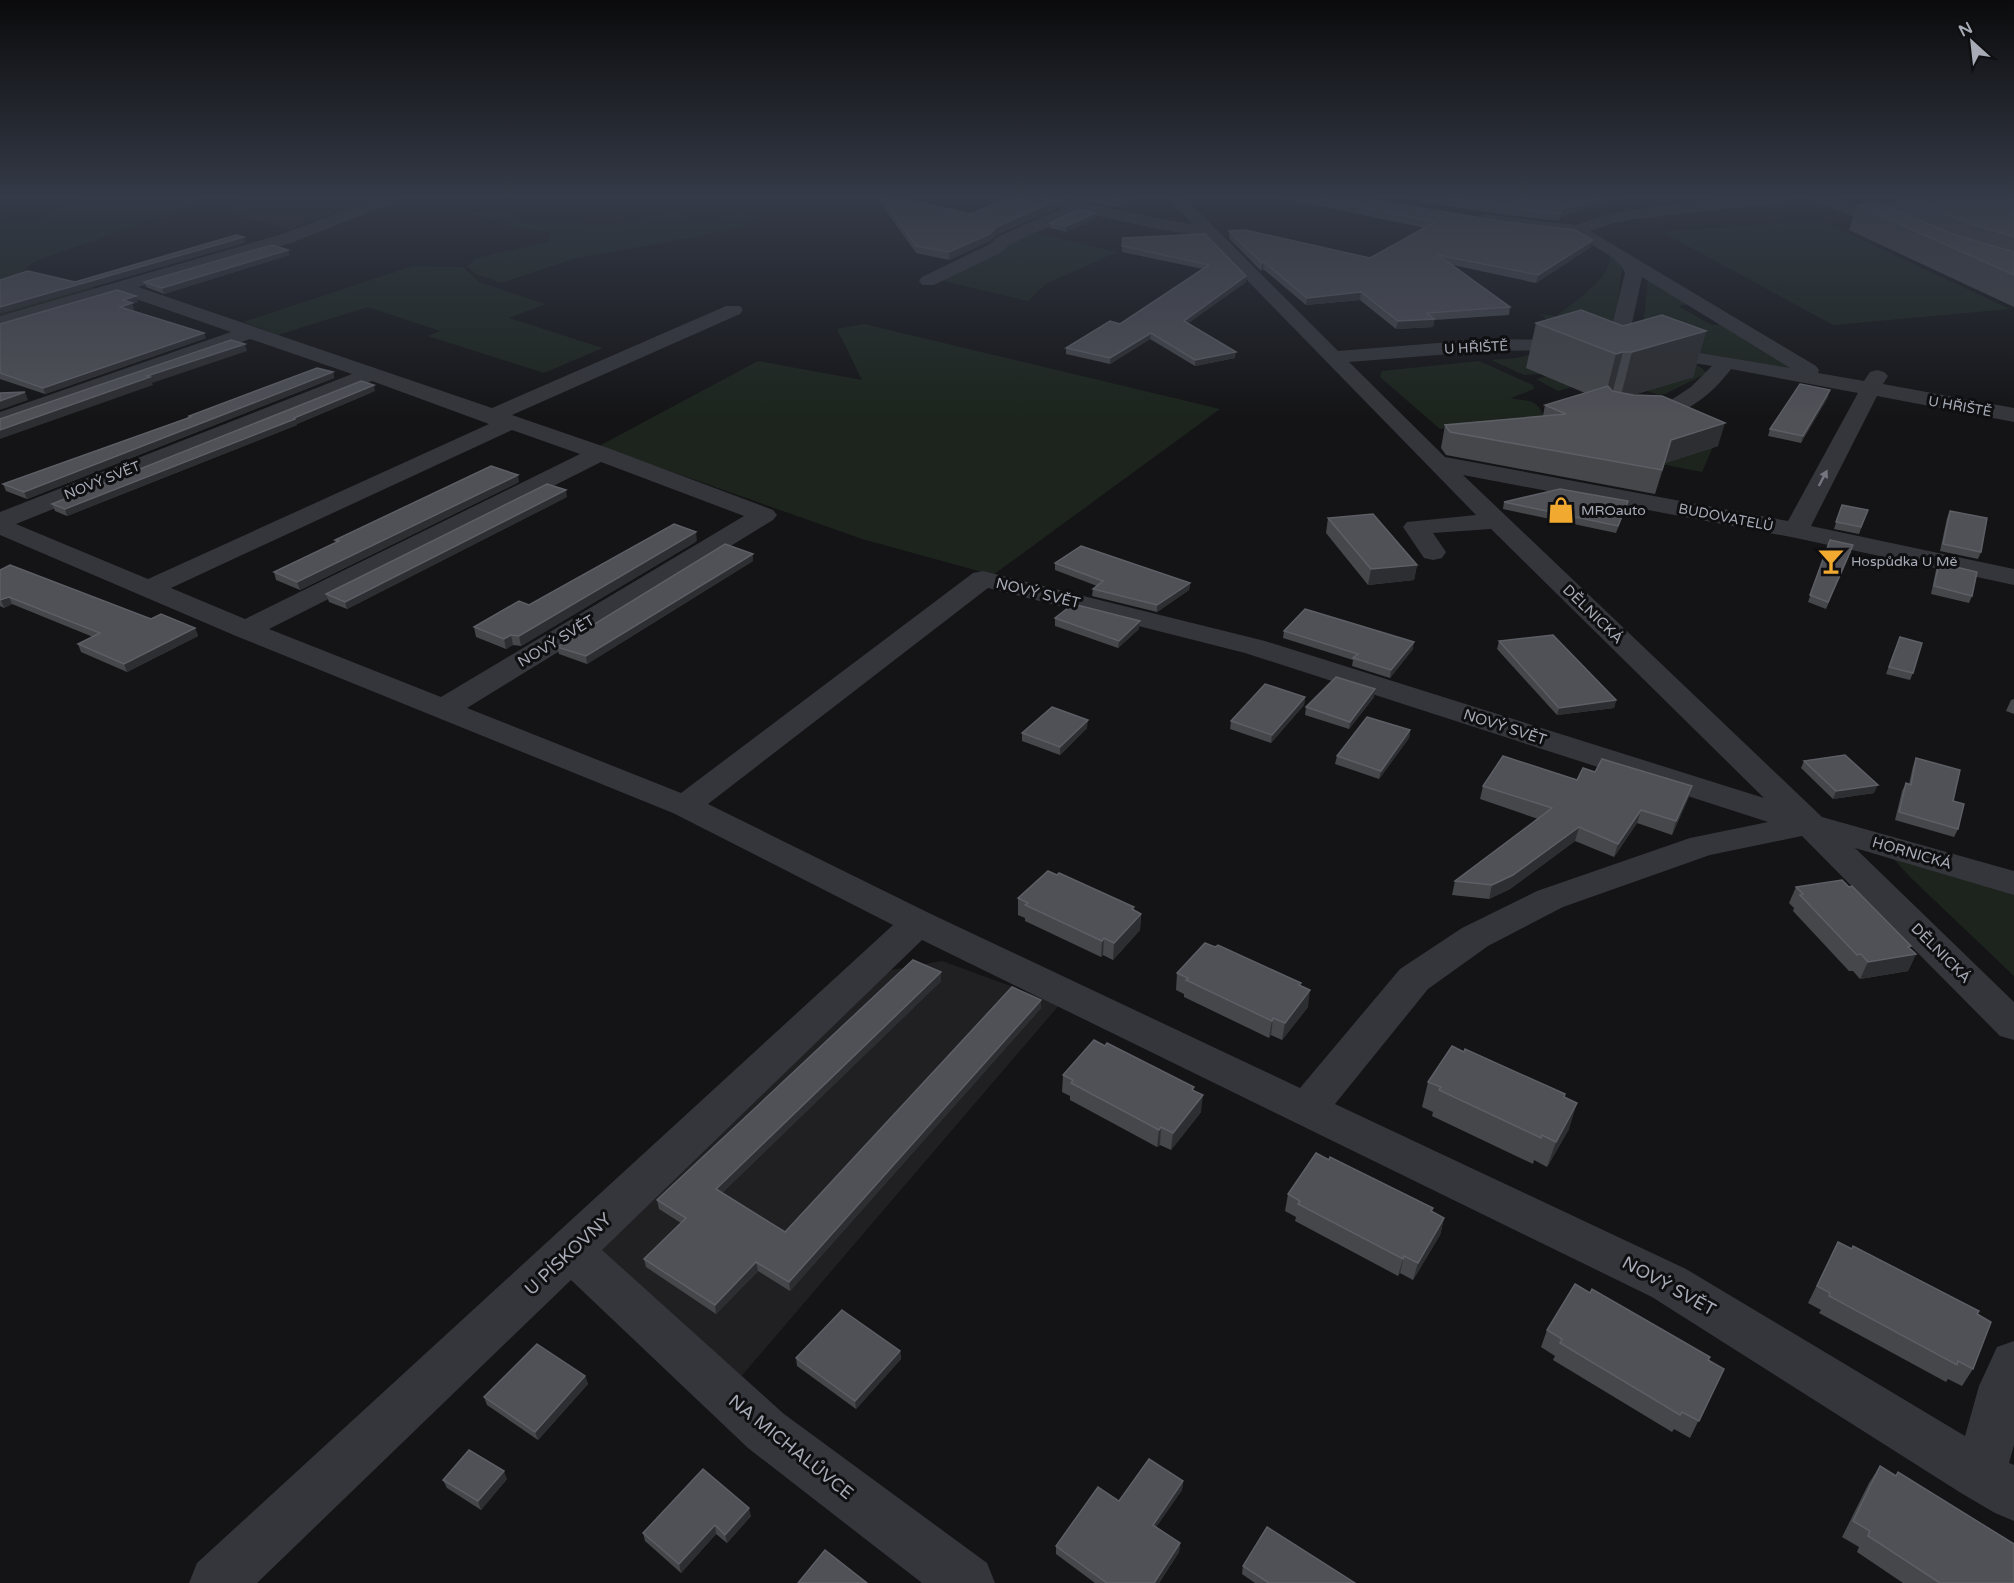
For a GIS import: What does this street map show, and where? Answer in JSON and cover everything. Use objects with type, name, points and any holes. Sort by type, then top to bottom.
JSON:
[{"type":"street","points":[[0,322],[177,272]]},
{"type":"street","points":[[928,281],[947,272]]},
{"type":"street","name":"DĚLNICKÁ","points":[[1248,272],[1437,463],[1810,824],[2014,1026]]},
{"type":"street","points":[[1617,346],[1634,272]]},
{"type":"street","points":[[1646,272],[1829,382]]},
{"type":"street","name":"NOVÝ SVĚT","points":[[122,288],[600,453],[764,515],[445,708]]},
{"type":"street","points":[[150,588],[733,310]]},
{"type":"street","points":[[0,419],[247,333]]},
{"type":"street","name":"U HŘIŠTĚ","points":[[1334,357],[1488,345],[1617,346],[1726,362],[1829,382],[1873,383],[2014,415]]},
{"type":"street","points":[[1615,406],[1644,413],[1669,408],[1698,394],[1713,380],[1726,362]]},
{"type":"street","name":"NOVÝ SVĚT","points":[[0,521],[371,374]]},
{"type":"street","points":[[1796,530],[1873,383]]},
{"type":"street","points":[[246,630],[600,453]]},
{"type":"street","name":"BUDOVATELŮ","points":[[1437,463],[1796,530],[2014,577]]},
{"type":"street","points":[[1433,552],[1416,527],[1496,520]]},
{"type":"street","name":"NOVÝ SVĚT","points":[[0,526],[246,630],[685,806],[918,923],[1669,1283],[1997,1485]]},
{"type":"street","name":"NOVÝ SVĚT","points":[[685,806],[983,579],[1255,647],[1810,824]]},
{"type":"street","points":[[1307,1109],[1414,979],[1475,937],[1550,899],[1702,846],[1810,824]]},
{"type":"street","name":"HORNICKÁ","points":[[1810,824],[2014,883]]},
{"type":"street","name":"U PÍSKOVNY","points":[[217,1583],[918,923]]},
{"type":"street","name":"NA MICHALŮVCE","points":[[572,1251],[766,1431],[966,1583]]},
{"type":"street","points":[[1997,1485],[2004,1386],[2014,1363]]},
{"type":"shaded area","points":[[0,272],[35,272],[100,290],[0,320]]},
{"type":"shaded area","points":[[395,272],[468,272],[479,282],[545,304],[509,318],[603,348],[544,373],[428,336],[440,331],[368,307],[278,335],[243,322]]},
{"type":"shaded area","points":[[473,272],[534,272],[501,283]]},
{"type":"shaded area","points":[[955,272],[1073,272],[1046,284],[1028,301],[939,280]]},
{"type":"shaded area","points":[[1605,272],[1622,272],[1614,331],[1548,320],[1539,314],[1556,316],[1589,290]]},
{"type":"shaded area","points":[[1735,272],[1930,272],[2010,309],[1833,325]]},
{"type":"shaded area","points":[[1648,278],[1691,304],[1678,306],[1712,325],[1727,324],[1800,370],[1649,344],[1642,338]]},
{"type":"shaded area","points":[[864,324],[1220,409],[993,575],[862,539],[599,446],[758,361],[862,380],[837,329]]},
{"type":"shaded area","points":[[1537,353],[1691,364],[1707,373],[1665,394],[1658,395],[1608,376],[1558,391],[1536,379],[1548,376],[1544,374],[1524,375],[1491,360],[1517,358]]},
{"type":"shaded area","points":[[1479,361],[1533,385],[1534,389],[1511,398],[1530,401],[1537,405],[1543,414],[1571,405],[1682,457],[1713,447],[1702,472],[1463,425],[1440,429],[1380,377],[1382,371]]},
{"type":"shaded area","points":[[1891,856],[2014,888],[2014,976],[1910,877]]},
{"type":"shaded area","points":[[942,961],[1060,1004],[739,1379],[587,1251],[880,972]]},
{"type":"building","points":[[32,272],[75,282],[110,272],[122,272],[0,307],[0,280]]},
{"type":"building","points":[[179,272],[215,272],[162,288],[144,282]]},
{"type":"building","points":[[1199,272],[1242,272],[1246,276],[1184,321],[1236,352],[1195,360],[1151,333],[1110,358],[1066,348],[1110,321],[1120,324]]},
{"type":"building","points":[[1276,272],[1461,272],[1510,307],[1427,313],[1434,319],[1398,321],[1361,292],[1307,298]]},
{"type":"building","points":[[1522,272],[1543,272],[1538,275]]},
{"type":"building","points":[[117,290],[136,296],[123,300],[132,303],[120,307],[204,333],[43,388],[0,373],[0,324]]},
{"type":"building","points":[[1581,310],[1623,326],[1662,315],[1706,331],[1632,352],[1616,354],[1536,323]]},
{"type":"building","points":[[231,340],[245,344],[147,376],[150,377],[0,430],[0,419]]},
{"type":"building","points":[[317,368],[333,372],[24,492],[3,484],[191,417],[189,416]]},
{"type":"building","points":[[361,381],[374,385],[295,419],[65,509],[52,504]]},
{"type":"building","points":[[1800,384],[1830,390],[1803,436],[1770,429]]},
{"type":"building","points":[[1608,386],[1612,391],[1633,395],[1662,396],[1725,423],[1671,440],[1662,470],[1450,432],[1445,425],[1566,414],[1545,405]]},
{"type":"building","points":[[25,392],[0,401],[0,393]]},
{"type":"building","points":[[491,466],[518,475],[297,582],[274,572],[339,541],[335,540]]},
{"type":"building","points":[[547,484],[566,490],[345,602],[326,594]]},
{"type":"building","points":[[1560,489],[1628,501],[1618,526],[1504,502]]},
{"type":"building","points":[[1842,505],[1868,510],[1861,527],[1836,522]]},
{"type":"building","points":[[1950,511],[1987,518],[1981,552],[1943,544]]},
{"type":"building","points":[[1373,514],[1417,565],[1371,569],[1328,518]]},
{"type":"building","points":[[674,524],[696,532],[519,636],[511,635],[504,639],[474,627],[519,601],[529,605]]},
{"type":"building","points":[[1830,540],[1853,545],[1828,602],[1810,595]]},
{"type":"building","points":[[725,544],[753,554],[586,656],[557,647]]},
{"type":"building","points":[[1081,546],[1190,583],[1157,605],[1093,589],[1103,581],[1055,563]]},
{"type":"building","points":[[1939,563],[1977,572],[1972,596],[1934,586]]},
{"type":"building","points":[[10,565],[151,619],[161,614],[195,628],[124,664],[78,644],[100,633],[9,597],[0,600],[0,570]]},
{"type":"building","points":[[1073,604],[1140,621],[1119,641],[1055,618]]},
{"type":"building","points":[[1305,609],[1414,642],[1391,670],[1353,658],[1358,654],[1284,631]]},
{"type":"building","points":[[1553,635],[1616,700],[1559,708],[1499,641]]},
{"type":"building","points":[[1900,637],[1922,643],[1913,673],[1889,667]]},
{"type":"building","points":[[1336,677],[1375,689],[1350,722],[1306,707]]},
{"type":"building","points":[[1265,684],[1305,697],[1272,735],[1231,721]]},
{"type":"building","points":[[1052,707],[1088,720],[1060,747],[1022,733]]},
{"type":"building","points":[[1367,717],[1410,730],[1381,771],[1337,756]]},
{"type":"building","points":[[1845,755],[1878,785],[1836,791],[1804,761]]},
{"type":"building","points":[[1503,756],[1577,780],[1583,768],[1595,772],[1602,759],[1692,786],[1676,821],[1641,810],[1618,844],[1579,827],[1513,875],[1492,885],[1455,881],[1552,808],[1483,786]]},
{"type":"building","points":[[1916,758],[1960,770],[1953,801],[1964,804],[1958,829],[1899,812],[1906,783],[1911,785]]},
{"type":"building","points":[[1048,871],[1057,875],[1059,873],[1134,907],[1132,909],[1141,914],[1114,943],[1104,938],[1102,941],[1025,905],[1028,903],[1018,898]]},
{"type":"building","points":[[1842,880],[1849,887],[1852,886],[1911,946],[1908,947],[1916,954],[1868,962],[1861,954],[1857,955],[1800,895],[1803,894],[1796,887]]},
{"type":"building","points":[[1205,943],[1215,947],[1218,945],[1301,983],[1299,985],[1310,990],[1285,1023],[1273,1018],[1272,1021],[1186,980],[1188,978],[1177,973]]},
{"type":"building","points":[[913,960],[941,972],[716,1189],[785,1232],[1012,987],[1041,1000],[789,1282],[756,1262],[715,1305],[644,1259],[686,1218],[657,1200]]},
{"type":"building","points":[[1094,1040],[1105,1046],[1107,1043],[1194,1087],[1192,1090],[1203,1095],[1173,1133],[1161,1127],[1159,1130],[1071,1083],[1073,1080],[1063,1075]]},
{"type":"building","points":[[1452,1046],[1464,1052],[1465,1049],[1565,1094],[1564,1097],[1577,1103],[1556,1142],[1542,1135],[1541,1138],[1439,1090],[1441,1087],[1428,1082]]},
{"type":"building","points":[[1316,1153],[1329,1160],[1330,1157],[1433,1208],[1431,1211],[1444,1218],[1418,1263],[1404,1256],[1403,1259],[1298,1204],[1300,1201],[1288,1194]]},
{"type":"building","points":[[1838,1242],[1852,1249],[1853,1246],[1979,1311],[1977,1314],[1991,1322],[1973,1369],[1958,1361],[1957,1365],[1829,1296],[1830,1293],[1817,1286]]},
{"type":"building","points":[[1575,1284],[1590,1293],[1592,1289],[1710,1357],[1708,1360],[1724,1369],[1699,1421],[1682,1412],[1680,1415],[1560,1343],[1562,1339],[1547,1330]]},
{"type":"building","points":[[842,1310],[900,1351],[855,1401],[796,1358]]},
{"type":"building","points":[[537,1344],[585,1376],[535,1432],[484,1397]]},
{"type":"building","points":[[469,1450],[504,1471],[478,1501],[443,1480]]},
{"type":"building","points":[[1149,1459],[1183,1481],[1153,1525],[1180,1543],[1154,1583],[1107,1583],[1056,1546],[1098,1487],[1119,1501]]},
{"type":"building","points":[[1880,1466],[1896,1476],[1898,1472],[2014,1544],[2014,1583],[1940,1583],[1868,1536],[1870,1531],[1853,1521]]},
{"type":"building","points":[[703,1469],[749,1508],[725,1535],[715,1525],[679,1564],[643,1533]]},
{"type":"building","points":[[1267,1527],[1355,1583],[1269,1583],[1243,1566]]},
{"type":"building","points":[[825,1550],[867,1583],[798,1583]]},
{"type":"place","name":"MROauto","points":[[1561,510]]},
{"type":"place","name":"Hospůdka U Mě","points":[[1831,561]]}]
